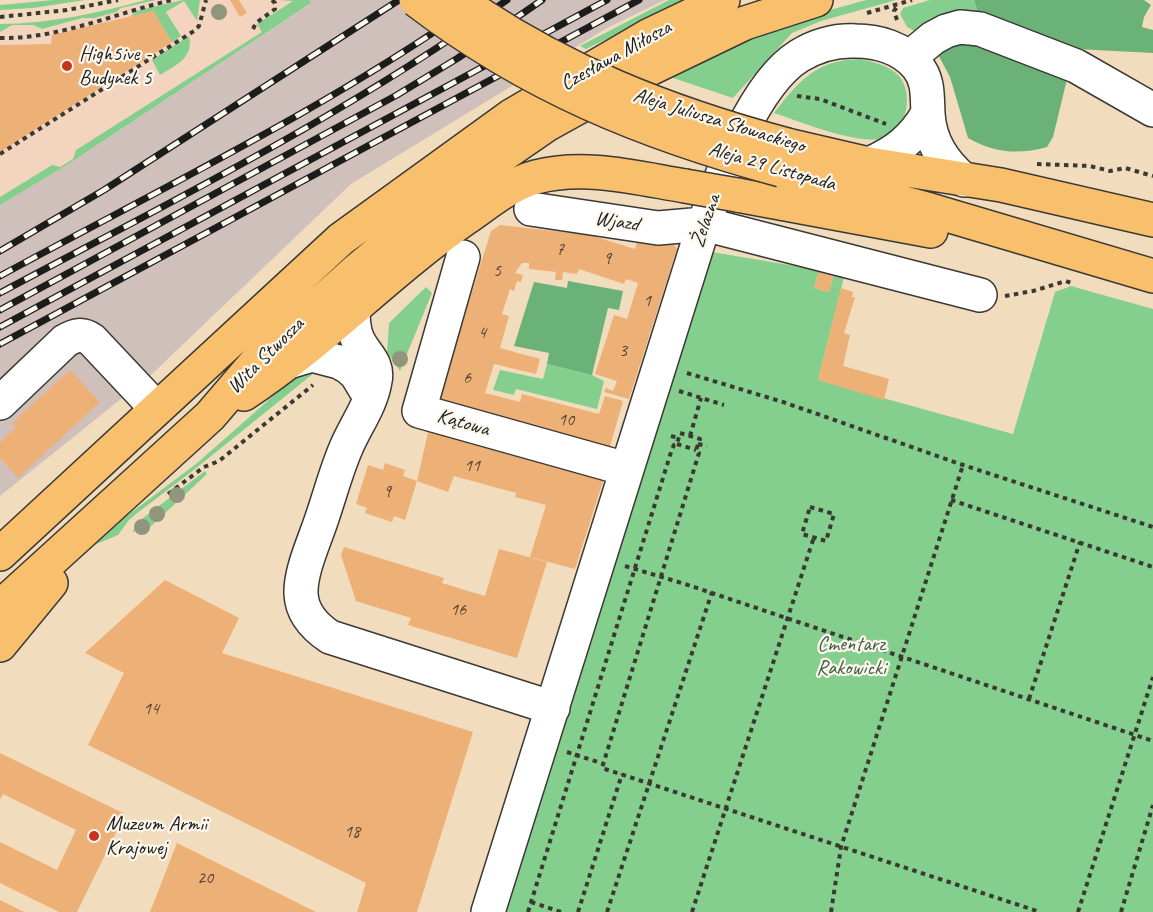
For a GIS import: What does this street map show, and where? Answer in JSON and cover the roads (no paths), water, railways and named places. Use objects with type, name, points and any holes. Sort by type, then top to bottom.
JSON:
[{"type":"main road","name":"Aleja 29 Listopada","points":[[416,0],[471,39],[536,77],[630,122],[679,140],[784,157],[1016,235],[1152,274]]},
{"type":"main road","name":"Aleja Juliusza Słowackiego","points":[[459,0],[515,37],[590,76],[669,109],[714,124],[784,157],[869,165],[964,180]]},
{"type":"main road","name":"Czesława Miłosza","points":[[511,116],[648,36],[723,0]]},
{"type":"main road","name":"Czesława Miłosza","points":[[548,124],[633,77],[745,23],[816,0]]},
{"type":"main road","name":"Wita Stwosza","points":[[0,554],[341,239],[511,116]]},
{"type":"main road","name":"Wita Stwosza","points":[[0,607],[210,416],[264,353],[356,271],[465,181],[548,124]]},
{"type":"main road","points":[[210,416],[292,361],[434,241],[502,193],[527,180],[551,174],[594,172],[736,195],[956,236],[1016,235]]},
{"type":"main road","points":[[964,180],[1074,200],[1153,220]]},
{"type":"main road","points":[[0,526],[45,491],[123,439]]},
{"type":"main road","points":[[0,645],[105,512]]},
{"type":"street","points":[[909,58],[933,38],[946,31],[960,27],[980,29],[1076,66],[1153,110]]},
{"type":"street","name":"Żelazna","points":[[488,912],[704,224],[724,168],[755,106],[780,73],[798,57],[829,43],[846,40],[883,44],[909,58],[918,67],[925,80],[930,129],[941,157],[950,169],[964,180]]},
{"type":"street","points":[[869,165],[908,142],[928,113]]},
{"type":"street","name":"Wjazd","points":[[531,209],[658,228],[704,224],[980,295]]},
{"type":"street","name":"Kątowa","points":[[463,257],[419,411],[626,469]]},
{"type":"street","points":[[353,309],[354,329],[359,343],[371,358],[377,371],[370,397],[346,448],[306,567],[301,594],[306,613],[314,626],[330,637],[553,708]]},
{"type":"street","points":[[0,403],[65,341],[74,335],[82,335],[92,340],[156,408]]},
{"type":"street","points":[[292,361],[312,355],[348,366],[356,374],[370,397]]},
{"type":"railway","points":[[0,251],[104,190],[399,0]]},
{"type":"railway","points":[[0,276],[305,111],[424,39],[481,0]]},
{"type":"railway","points":[[0,293],[322,119],[447,42],[507,0]]},
{"type":"railway","points":[[0,310],[397,95],[458,58],[542,0]]},
{"type":"railway","points":[[0,327],[607,0]]},
{"type":"railway","points":[[0,344],[639,0]]},
{"type":"place","name":"High5ive - Budynek 5","points":[[67,66]]},
{"type":"place","name":"Muzeum Armii Krajowej","points":[[94,836]]},
{"type":"park label","name":"Cmentarz Rakowicki","points":[[851,656]]}]
